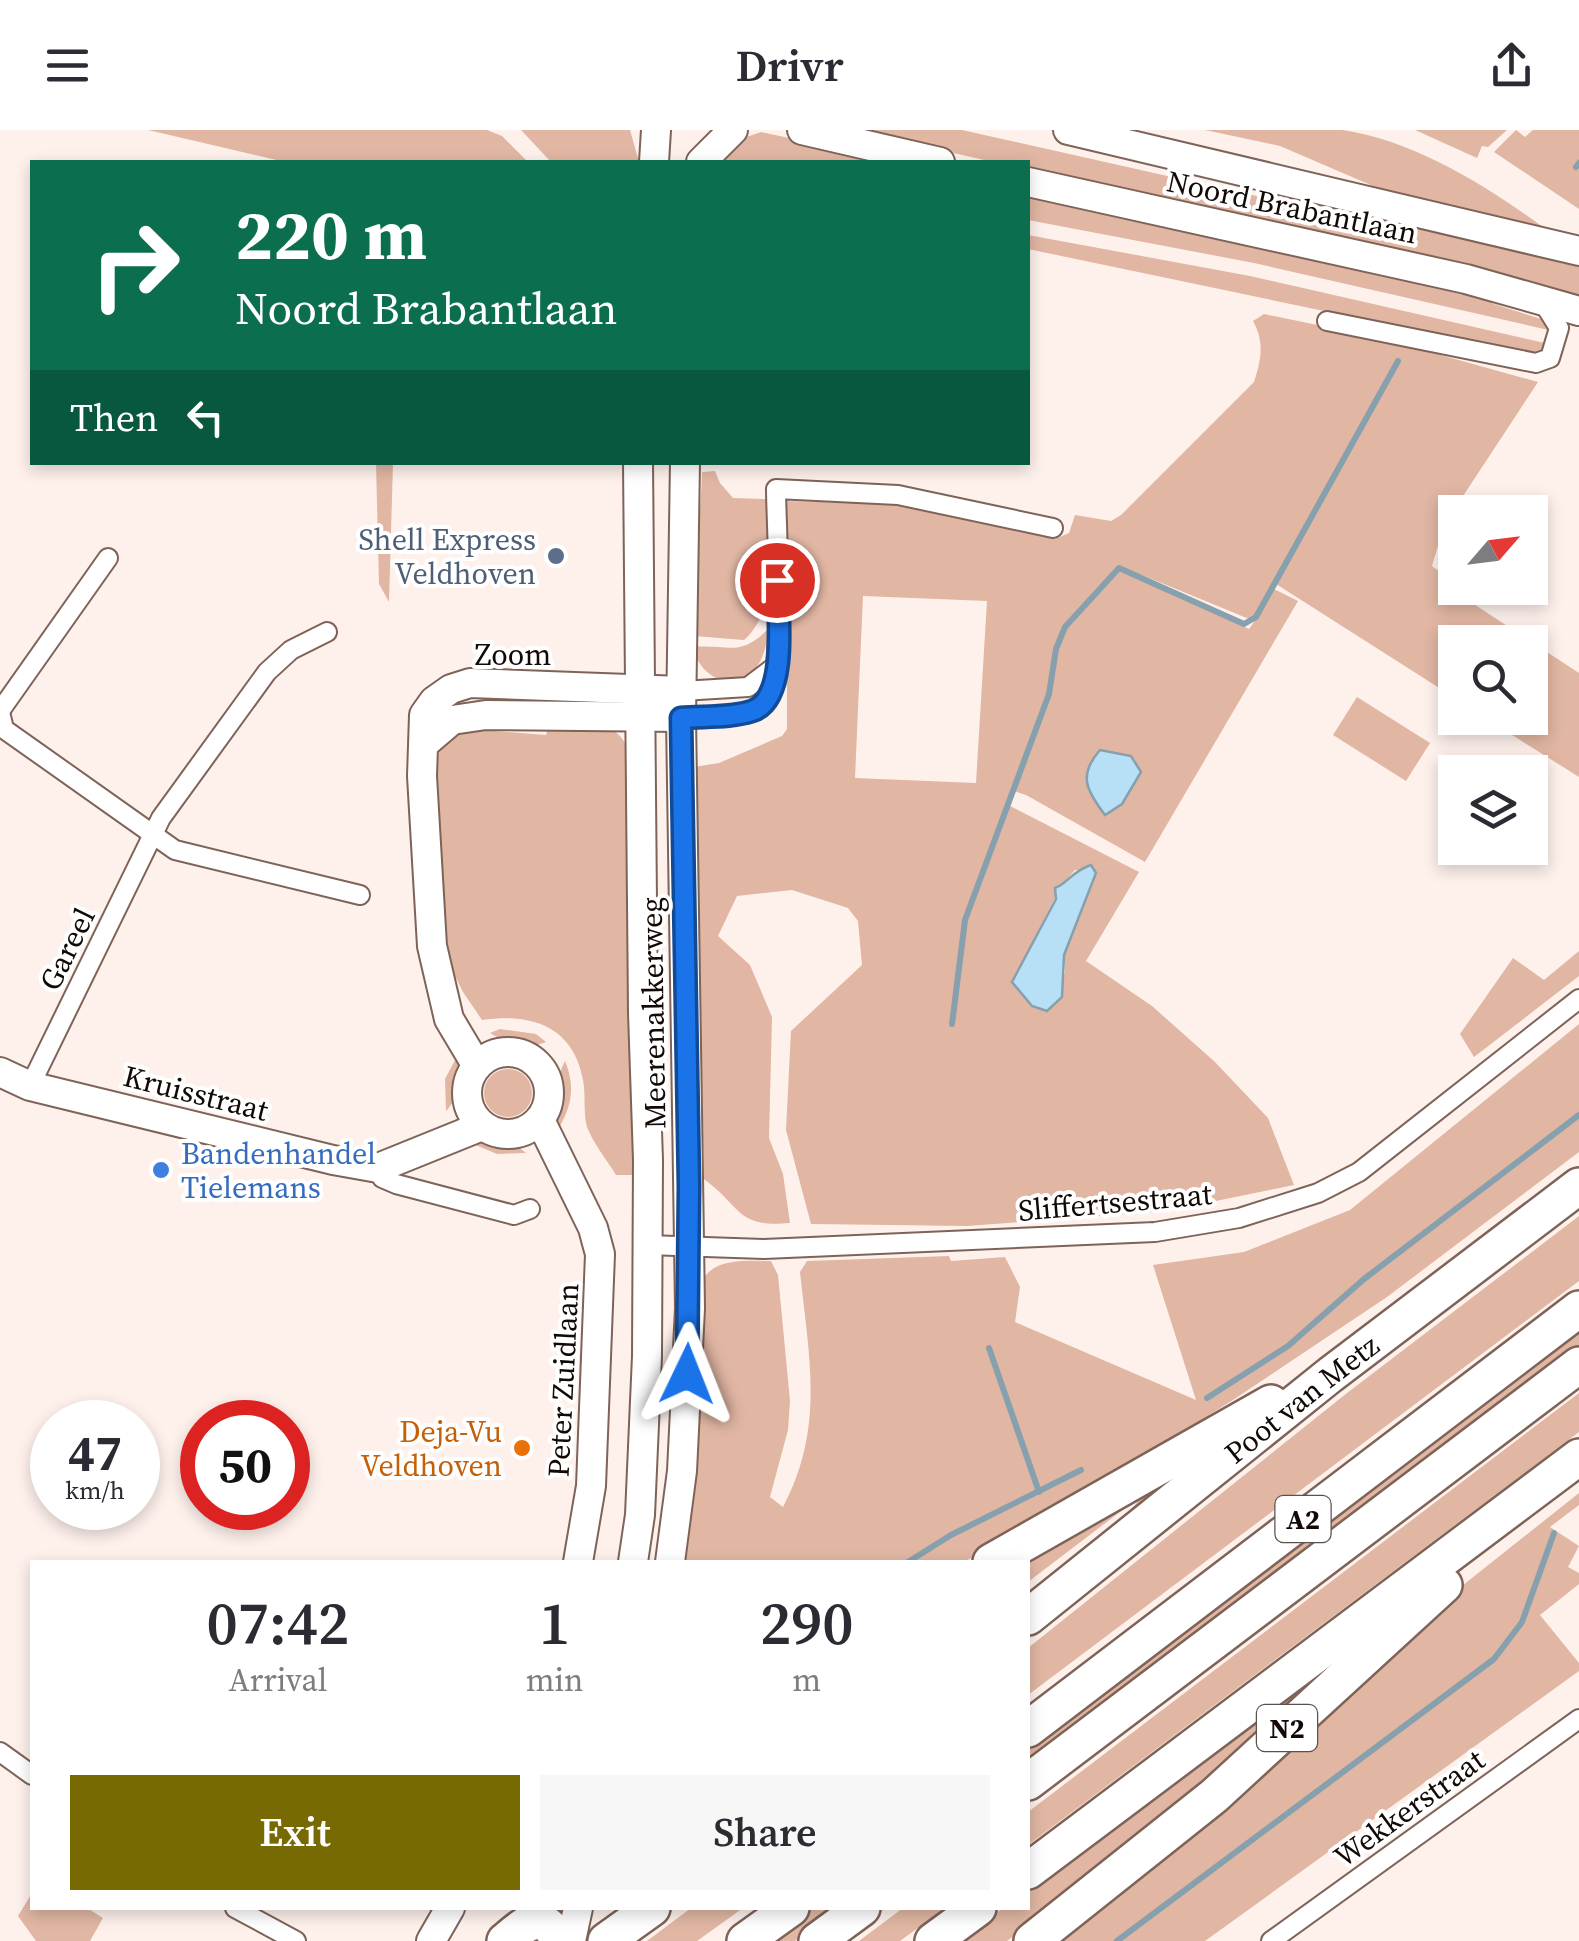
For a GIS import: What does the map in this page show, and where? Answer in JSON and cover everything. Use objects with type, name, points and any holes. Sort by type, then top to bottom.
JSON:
[{"type":"highway","name":"Poot van Metz","points":[[1030,1615],[1330,1375],[1579,1186]]},
{"type":"highway","name":"A2","points":[[1030,1727],[1579,1310]]},
{"type":"highway","name":"A2","points":[[1030,1780],[1579,1365]]},
{"type":"highway","points":[[994,1560],[1247,1414],[1330,1375]]},
{"type":"highway","name":"N2","points":[[1030,1870],[1579,1457]]},
{"type":"highway","name":"N2","points":[[1032,1941],[1214,1796],[1418,1606],[1490,1546],[1525,1497]]},
{"type":"highway","points":[[606,1941],[649,1910]]},
{"type":"highway","points":[[745,1941],[787,1910]]},
{"type":"highway","points":[[817,1941],[859,1910]]},
{"type":"highway","points":[[933,1941],[975,1910]]},
{"type":"highway","points":[[521,1928],[546,1922],[560,1941]]},
{"type":"main road","points":[[699,160],[700,130]]},
{"type":"main road","points":[[701,160],[732,130]]},
{"type":"main road","points":[[802,130],[931,160]]},
{"type":"main road","name":"Noord Brabantlaan","points":[[1068,130],[1579,251]]},
{"type":"main road","name":"Noord Brabantlaan","points":[[1030,182],[1466,279],[1579,312]]},
{"type":"main road","name":"Meerenakkerweg","points":[[633,1560],[640,1515],[647,1356],[638,465]]},
{"type":"main road","name":"Meerenakkerweg","points":[[670,1560],[686,1408],[690,1308],[682,704],[684,465]]},
{"type":"main road","name":"Zoom","points":[[486,1059],[449,1019],[432,946],[422,776],[424,715],[451,690],[470,684],[641,703]]},
{"type":"main road","points":[[641,703],[682,704]]},
{"type":"main road","points":[[521,1054],[542,1070],[549,1096],[532,1126],[495,1133],[475,1115],[467,1083],[486,1059],[521,1054]]},
{"type":"main road","name":"Kruisstraat","points":[[0,1072],[30,1086],[333,1160],[389,1163]]},
{"type":"main road","points":[[389,1163],[475,1115]]},
{"type":"main road","name":"Peter Zuidlaan","points":[[532,1126],[599,1242],[590,1486],[578,1560]]},
{"type":"main road","points":[[431,1941],[449,1910]]},
{"type":"main road","points":[[571,1941],[578,1910]]},
{"type":"street","points":[[1327,321],[1536,363],[1550,358],[1559,328],[1542,300]]},
{"type":"street","points":[[682,704],[753,711],[766,702],[774,689],[776,489],[898,496],[1053,528]]},
{"type":"street","points":[[108,558],[0,711],[4,729],[174,850],[360,894]]},
{"type":"street","name":"Gareel","points":[[30,1086],[161,818],[267,672],[291,650],[327,632]]},
{"type":"street","points":[[682,704],[748,688],[776,665]]},
{"type":"street","name":"Sliffertsestraat","points":[[647,1244],[764,1250],[1155,1232],[1239,1218],[1318,1193],[1359,1172],[1579,999]]},
{"type":"street","name":"Kruisstraat","points":[[389,1163],[382,1178],[396,1184],[514,1214],[530,1209]]},
{"type":"street","name":"Wekkerstraat","points":[[1271,1941],[1579,1719]]},
{"type":"street","points":[[0,1752],[30,1774]]},
{"type":"street","points":[[239,1910],[296,1941]]},
{"type":"shaded area","points":[[148,130],[487,130],[502,136],[526,160],[276,160]]},
{"type":"shaded area","points":[[521,130],[630,130],[638,160],[549,160]]},
{"type":"shaded area","points":[[852,130],[962,130],[1337,214],[1387,212],[1579,262],[1579,298],[1030,171],[1030,160],[984,160]]},
{"type":"shaded area","points":[[1205,130],[1343,130],[1370,136],[1448,167],[1543,227],[1541,230],[1380,189],[1280,146]]},
{"type":"shaded area","points":[[1415,130],[1507,130],[1488,147],[1482,146],[1477,158]]},
{"type":"shaded area","points":[[1516,130],[1525,137],[1533,130],[1579,130],[1579,209],[1494,152]]},
{"type":"shaded area","points":[[761,132],[894,160],[719,160],[735,141]]},
{"type":"shaded area","points":[[1030,190],[1450,282],[1494,304],[1544,320],[1553,331],[1254,263],[1030,220]]},
{"type":"shaded area","points":[[1030,235],[1250,276],[1549,344],[1546,350],[1534,355],[1030,249]]},
{"type":"shaded area","points":[[1264,314],[1376,337],[1538,382],[1464,495],[1438,495],[1438,546],[1432,566],[1438,571],[1438,605],[1475,605],[1506,625],[1438,625],[1438,687],[1276,584],[1274,589],[1298,601],[1145,862],[1026,795],[1014,791],[1008,805],[1139,872],[1086,961],[1152,1006],[1215,1062],[1268,1118],[1294,1185],[1167,1211],[967,1226],[811,1224],[786,1130],[791,1031],[862,965],[858,921],[848,908],[792,890],[737,896],[718,936],[750,965],[772,1017],[769,1138],[783,1174],[790,1223],[749,1219],[704,1179],[694,767],[719,763],[782,736],[787,729],[787,501],[896,504],[1055,539],[1069,533],[1075,515],[1111,521],[1254,382],[1261,352],[1253,321]],"holes":[[[1142,575],[1254,621],[1249,629]],[[863,596],[987,601],[976,783],[855,778]],[[1075,870],[1096,873],[1064,955],[1065,974],[1012,982],[1061,886]]]},
{"type":"shaded area","points":[[376,465],[393,465],[389,602],[379,584]]},
{"type":"shaded area","points":[[715,471],[733,498],[766,499],[767,594],[763,612],[744,640],[694,636],[702,472]]},
{"type":"shaded area","points":[[769,628],[759,663],[743,678],[733,681],[715,677],[696,657],[693,647],[742,646]]},
{"type":"shaded area","points":[[1548,653],[1579,673],[1579,777],[1512,735],[1548,735]]},
{"type":"shaded area","points":[[1357,697],[1430,743],[1406,781],[1333,735]]},
{"type":"shaded area","points":[[585,723],[607,728],[617,733],[629,753],[635,1175],[616,1175],[590,1133],[583,1080],[570,1046],[547,1027],[532,1021],[482,1020],[447,960],[434,767],[439,753],[449,738],[467,729],[546,735],[549,724]]},
{"type":"shaded area","points":[[1579,951],[1579,976],[1474,1057],[1460,1034],[1513,958],[1544,980]]},
{"type":"shaded area","points":[[1579,1024],[1579,1152],[1387,1297],[1085,1493],[968,1560],[680,1560],[695,1460],[699,1287],[711,1270],[729,1263],[771,1261],[778,1275],[790,1401],[788,1430],[770,1497],[783,1507],[805,1449],[809,1420],[810,1363],[800,1272],[807,1261],[1005,1257],[1020,1287],[1015,1322],[1196,1400],[1153,1265],[1244,1252],[1350,1210]]},
{"type":"shaded area","points":[[500,1029],[536,1034],[546,1042],[517,1044],[490,1033]]},
{"type":"shaded area","points":[[461,1049],[461,1082],[446,1111],[445,1079]]},
{"type":"shaded area","points":[[565,1061],[571,1081],[570,1100],[554,1136],[555,1098]]},
{"type":"shaded area","points":[[508,1069],[525,1076],[532,1093],[525,1110],[508,1117],[491,1110],[484,1093],[491,1076]]},
{"type":"shaded area","points":[[486,1137],[516,1145],[526,1153],[497,1154],[466,1141]]},
{"type":"shaded area","points":[[1579,1216],[1579,1281],[1030,1693],[1030,1646],[1347,1393]]},
{"type":"shaded area","points":[[1579,1326],[1579,1348],[1030,1764],[1030,1742]]},
{"type":"shaded area","points":[[1579,1393],[1579,1432],[1030,1844],[1030,1810]]},
{"type":"shaded area","points":[[1253,1417],[1103,1539],[1150,1489],[1030,1580],[1030,1560],[1004,1560]]},
{"type":"shaded area","points":[[1579,1493],[1579,1505],[1550,1527],[1579,1546],[1568,1567],[1579,1573],[1579,1584],[1540,1615],[1579,1663],[1579,1671],[1205,1941],[1042,1941],[1443,1601]]},
{"type":"shaded area","points":[[1437,1580],[1208,1794],[1007,1941],[958,1941],[1000,1910],[1030,1910],[1030,1887]]},
{"type":"shaded area","points":[[30,1896],[30,1910],[90,1910],[103,1918],[90,1941],[36,1941],[18,1916]]},
{"type":"shaded area","points":[[688,1910],[740,1910],[697,1941],[647,1941]]},
{"type":"shaded area","points":[[808,1910],[837,1910],[795,1941],[766,1941]]},
{"type":"shaded area","points":[[900,1910],[942,1910],[900,1941],[859,1941]]},
{"type":"water","points":[[1100,750],[1131,756],[1141,772],[1122,804],[1105,815],[1087,782],[1089,767]]},
{"type":"water","points":[[1091,865],[1096,873],[1064,955],[1062,997],[1047,1011],[1032,1006],[1012,982],[1056,899],[1055,888]]},
{"type":"waterway","points":[[1576,167],[1579,163]]},
{"type":"waterway","points":[[952,1024],[965,920],[1049,694],[1056,649],[1065,627],[1119,568],[1244,624],[1256,617],[1398,361]]},
{"type":"waterway","points":[[1207,1398],[1288,1346],[1364,1279],[1579,1115]]},
{"type":"waterway","points":[[989,1348],[1039,1492]]},
{"type":"waterway","points":[[911,1560],[951,1535],[1081,1470]]},
{"type":"waterway","points":[[1117,1941],[1494,1659],[1522,1622],[1554,1533]]},
{"type":"place","name":"Shell Express Veldhoven","points":[[556,556]]},
{"type":"place","name":"Bandenhandel Tielemans","points":[[161,1170]]},
{"type":"place","name":"Deja-Vu Veldhoven","points":[[522,1448]]},
{"type":"route","points":[[687,1374],[689,1186],[681,718],[753,711],[766,702],[774,689],[777,580]]}]
